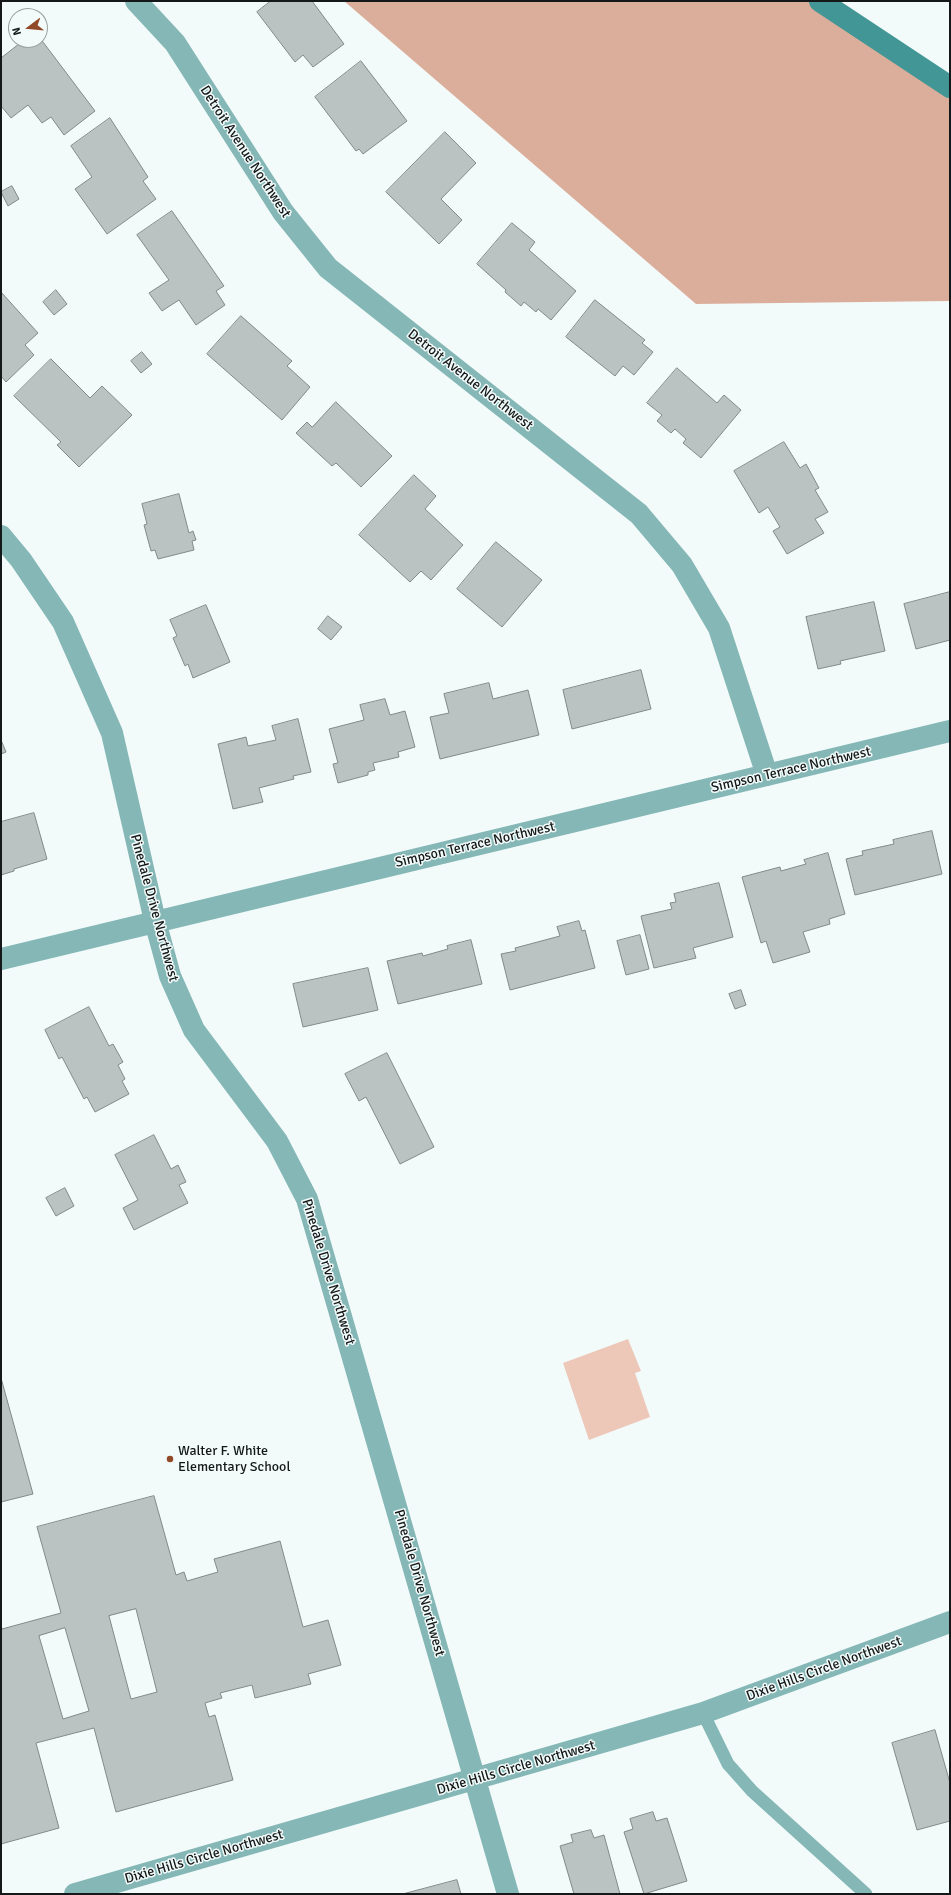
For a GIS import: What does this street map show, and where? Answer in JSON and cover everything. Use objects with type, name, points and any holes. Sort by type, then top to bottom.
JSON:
[{"type":"main road","points":[[820,1],[950,87]]},
{"type":"street","name":"Detroit Avenue Northwest","points":[[136,1],[175,43],[283,212],[328,268],[639,514],[682,565],[719,628],[767,775]]},
{"type":"street","name":"Pinedale Drive Northwest","points":[[1,536],[21,560],[62,622],[112,733],[155,921],[170,976],[194,1030],[277,1140],[307,1199],[508,1894]]},
{"type":"street","name":"Simpson Terrace Northwest","points":[[1,959],[950,731]]},
{"type":"street","name":"Dixie Hills Circle Northwest","points":[[75,1894],[704,1714],[950,1622]]},
{"type":"lane","points":[[704,1714],[728,1764],[767,1805],[866,1894]]},
{"type":"shaded area","points":[[344,1],[839,1],[950,84],[950,301],[696,304]]},
{"type":"shaded area","points":[[628,1339],[641,1371],[635,1373],[650,1417],[589,1440],[563,1363]]},
{"type":"building","points":[[271,1],[312,1],[344,44],[313,67],[303,55],[295,62],[257,12]]},
{"type":"building","points":[[14,48],[48,48],[95,111],[64,135],[51,117],[42,123],[28,105],[11,118],[1,106],[1,58]]},
{"type":"building","points":[[361,61],[407,121],[363,154],[359,149],[356,151],[315,97]]},
{"type":"building","points":[[110,118],[148,177],[143,181],[156,199],[107,234],[75,189],[92,177],[71,146]]},
{"type":"building","points":[[445,132],[476,163],[441,199],[462,220],[439,244],[386,192]]},
{"type":"building","points":[[12,186],[19,199],[8,206],[1,192]]},
{"type":"building","points":[[172,211],[224,286],[216,291],[225,305],[196,325],[179,300],[162,311],[149,293],[169,280],[137,235]]},
{"type":"building","points":[[512,223],[535,242],[529,250],[576,291],[551,320],[538,309],[536,312],[524,302],[521,306],[505,292],[506,290],[477,264]]},
{"type":"building","points":[[56,290],[67,304],[54,315],[43,302]]},
{"type":"building","points":[[1,292],[38,333],[25,345],[34,355],[6,382],[1,376]]},
{"type":"building","points":[[595,300],[645,340],[642,343],[653,352],[634,375],[623,366],[615,376],[566,337]]},
{"type":"building","points":[[241,316],[292,361],[287,366],[310,387],[282,420],[207,354]]},
{"type":"building","points":[[142,352],[152,364],[141,373],[131,361]]},
{"type":"building","points":[[51,359],[90,398],[102,386],[132,415],[79,467],[57,445],[61,442],[14,396]]},
{"type":"building","points":[[677,368],[717,403],[724,395],[741,410],[701,458],[683,443],[686,439],[675,429],[671,433],[657,421],[662,415],[647,403]]},
{"type":"building","points":[[336,402],[392,456],[361,487],[336,463],[332,466],[296,433],[307,422],[312,427]]},
{"type":"building","points":[[784,442],[800,468],[806,464],[819,488],[815,490],[828,512],[815,519],[824,533],[787,554],[773,531],[780,527],[768,507],[759,513],[734,471]]},
{"type":"building","points":[[414,475],[436,496],[425,509],[463,545],[431,580],[421,571],[410,582],[359,535]]},
{"type":"building","points":[[179,494],[189,533],[193,531],[196,540],[192,541],[194,550],[158,559],[155,550],[151,551],[144,525],[147,524],[142,504]]},
{"type":"building","points":[[496,542],[542,580],[502,627],[457,589]]},
{"type":"building","points":[[950,592],[950,640],[916,649],[904,604]]},
{"type":"building","points":[[874,602],[885,651],[840,661],[841,664],[818,669],[806,617]]},
{"type":"building","points":[[206,605],[230,662],[193,678],[188,664],[185,666],[173,638],[177,636],[170,620]]},
{"type":"building","points":[[328,616],[342,627],[331,640],[318,629]]},
{"type":"building","points":[[641,670],[651,709],[572,729],[563,690]]},
{"type":"building","points":[[489,683],[493,699],[528,690],[539,735],[440,759],[430,717],[449,713],[444,694]]},
{"type":"building","points":[[385,699],[390,715],[405,711],[415,747],[398,752],[399,757],[373,763],[375,770],[368,772],[368,775],[338,783],[333,764],[338,763],[329,729],[364,720],[360,705]]},
{"type":"building","points":[[298,719],[311,772],[293,776],[294,779],[259,788],[263,802],[233,809],[218,744],[246,737],[248,746],[276,740],[272,726]]},
{"type":"building","points":[[1,740],[6,752],[1,754]]},
{"type":"building","points":[[34,813],[47,859],[14,869],[14,871],[1,875],[1,822]]},
{"type":"building","points":[[932,831],[942,874],[855,895],[846,859],[863,855],[862,851],[894,844],[893,840]]},
{"type":"building","points":[[828,853],[845,914],[829,919],[830,924],[803,932],[810,952],[773,963],[766,941],[761,943],[742,877],[780,867],[781,871],[806,864],[804,860]]},
{"type":"building","points":[[719,883],[733,937],[693,948],[696,958],[654,968],[641,916],[672,909],[670,903],[676,902],[674,894]]},
{"type":"building","points":[[579,921],[582,931],[585,930],[595,968],[510,990],[501,954],[516,951],[515,948],[560,936],[557,927]]},
{"type":"building","points":[[640,935],[649,969],[626,975],[617,941]]},
{"type":"building","points":[[471,940],[482,984],[398,1004],[387,961],[422,953],[423,956],[448,949],[447,946]]},
{"type":"building","points":[[368,968],[378,1010],[303,1027],[293,984]]},
{"type":"building","points":[[741,990],[746,1005],[735,1009],[729,994]]},
{"type":"building","points":[[89,1007],[109,1046],[113,1044],[123,1062],[118,1065],[125,1079],[122,1081],[129,1094],[95,1112],[87,1097],[84,1099],[62,1057],[59,1059],[45,1030]]},
{"type":"building","points":[[387,1053],[434,1147],[400,1164],[366,1097],[359,1101],[345,1074]]},
{"type":"building","points":[[154,1135],[171,1169],[178,1165],[186,1182],[179,1185],[188,1203],[134,1230],[123,1208],[138,1200],[115,1155]]},
{"type":"building","points":[[65,1188],[74,1206],[56,1216],[46,1198]]},
{"type":"building","points":[[1,1378],[33,1494],[1,1502]]},
{"type":"building","points":[[154,1496],[176,1575],[184,1572],[187,1581],[218,1572],[214,1559],[280,1541],[303,1627],[328,1620],[341,1665],[308,1674],[311,1684],[255,1698],[252,1685],[220,1693],[222,1698],[205,1703],[209,1717],[215,1715],[233,1780],[116,1812],[94,1728],[36,1743],[59,1828],[1,1844],[1,1626],[2,1629],[61,1613],[37,1527]],"holes":[[[136,1609],[157,1692],[131,1699],[109,1616]],[[65,1628],[89,1711],[63,1719],[39,1636]]]},
{"type":"building","points":[[935,1730],[950,1783],[950,1821],[917,1830],[892,1743]]},
{"type":"building","points":[[653,1812],[656,1821],[667,1818],[687,1881],[644,1894],[624,1832],[633,1829],[630,1819]]},
{"type":"building","points":[[591,1830],[594,1838],[604,1835],[620,1894],[574,1894],[560,1846],[573,1842],[571,1835]]},
{"type":"building","points":[[457,1880],[461,1894],[403,1894]]},
{"type":"place","name":"Walter F. White Elementary School","points":[[170,1459]]}]
